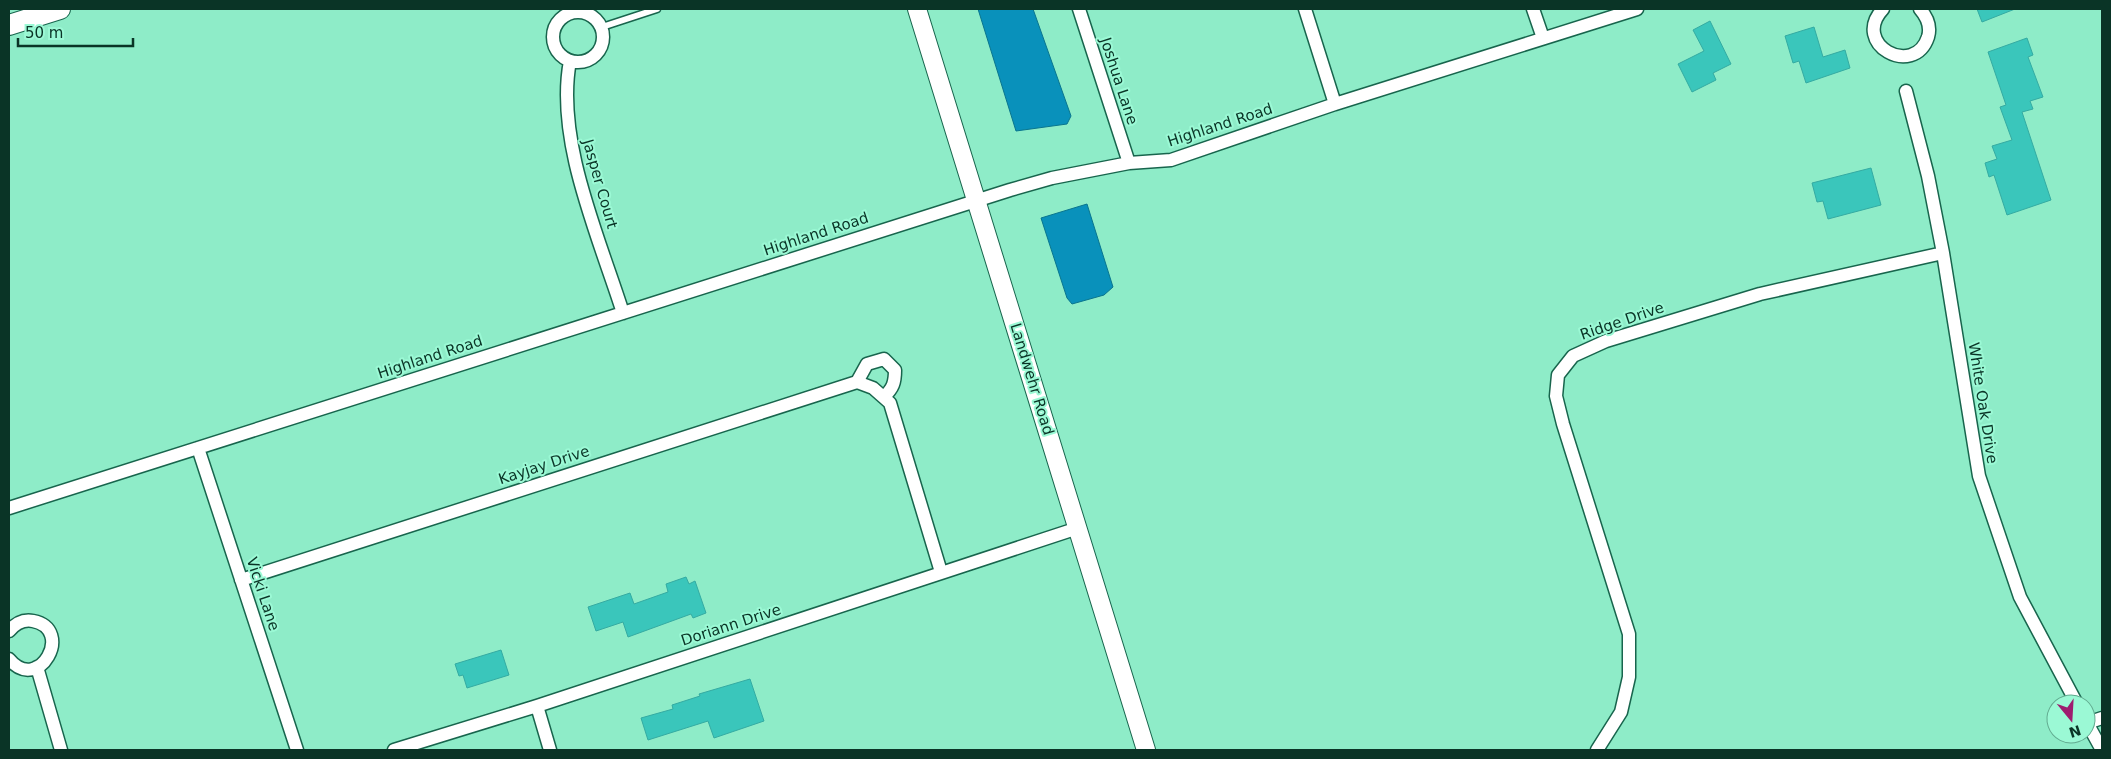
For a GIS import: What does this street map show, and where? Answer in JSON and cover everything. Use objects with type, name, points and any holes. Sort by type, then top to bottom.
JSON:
[{"type":"main road","name":"Landwehr Road","points":[[917,9],[978,200],[1078,528],[1141,749]]},
{"type":"main road","points":[[9,25],[52,10]]},
{"type":"street","name":"Joshua Lane","points":[[1079,9],[1129,163]]},
{"type":"street","points":[[1305,9],[1335,104]]},
{"type":"street","points":[[1534,9],[1543,38]]},
{"type":"street","name":"Highland Road","points":[[9,508],[978,200],[1052,178],[1129,163],[1171,160],[1335,104],[1637,9]]},
{"type":"street","points":[[1879,10],[1874,32],[1878,44],[1894,56],[1907,56],[1919,51],[1929,35],[1929,24],[1920,9]]},
{"type":"street","points":[[574,12],[590,14],[602,27],[604,41],[597,54],[585,62],[570,61],[557,51],[553,35],[559,20],[574,12]]},
{"type":"street","name":"Jasper Court","points":[[570,61],[566,83],[571,152],[623,313]]},
{"type":"street","name":"White Oak Drive","points":[[1906,91],[1928,176],[1943,253],[1979,476],[2020,597],[2072,694]]},
{"type":"street","name":"Ridge Drive","points":[[1597,750],[1621,712],[1629,678],[1629,634],[1563,424],[1556,396],[1558,375],[1574,356],[1606,341],[1760,294],[1943,253]]},
{"type":"street","points":[[884,398],[893,388],[895,379],[895,370],[884,359],[867,364],[857,382],[873,388],[884,398],[890,403],[941,572]]},
{"type":"street","name":"Kayjay Drive","points":[[241,580],[857,382]]},
{"type":"street","name":"Vicki Lane","points":[[198,448],[297,750]]},
{"type":"street","name":"Doriann Drive","points":[[394,750],[537,706],[1078,528]]},
{"type":"street","points":[[9,631],[16,624],[29,621],[35,622],[50,634],[52,647],[48,659],[38,667],[20,668],[9,659]]},
{"type":"street","points":[[38,667],[61,750]]},
{"type":"street","points":[[537,706],[550,750]]},
{"type":"street","points":[[2096,739],[2102,750]]},
{"type":"lane","points":[[602,27],[657,9]]},
{"type":"water","points":[[978,9],[1033,9],[1071,116],[1067,124],[1016,131]]},
{"type":"water","points":[[1087,204],[1113,287],[1104,295],[1072,304],[1067,298],[1041,218]]},
{"type":"building","points":[[1977,9],[2015,9],[1982,22]]},
{"type":"building","points":[[1710,21],[1731,64],[1713,73],[1716,80],[1692,92],[1678,64],[1704,51],[1693,30]]},
{"type":"building","points":[[1814,27],[1823,57],[1845,50],[1850,68],[1806,83],[1799,61],[1793,63],[1785,36]]},
{"type":"building","points":[[2027,38],[2033,55],[2028,57],[2043,97],[2030,101],[2033,109],[2022,112],[2051,200],[2007,215],[1994,175],[1989,177],[1985,163],[1997,159],[1992,146],[2012,140],[2000,107],[2006,105],[1988,52]]},
{"type":"building","points":[[1871,168],[1881,205],[1828,219],[1823,201],[1817,202],[1812,183]]},
{"type":"building","points":[[686,577],[689,584],[695,581],[706,613],[693,618],[691,614],[628,637],[623,622],[596,631],[588,607],[630,593],[634,604],[668,592],[666,584]]},
{"type":"building","points":[[501,650],[509,675],[467,688],[463,675],[459,676],[455,664]]},
{"type":"building","points":[[750,679],[764,721],[714,738],[708,721],[648,740],[641,718],[673,709],[672,705],[700,696],[699,694]]}]
